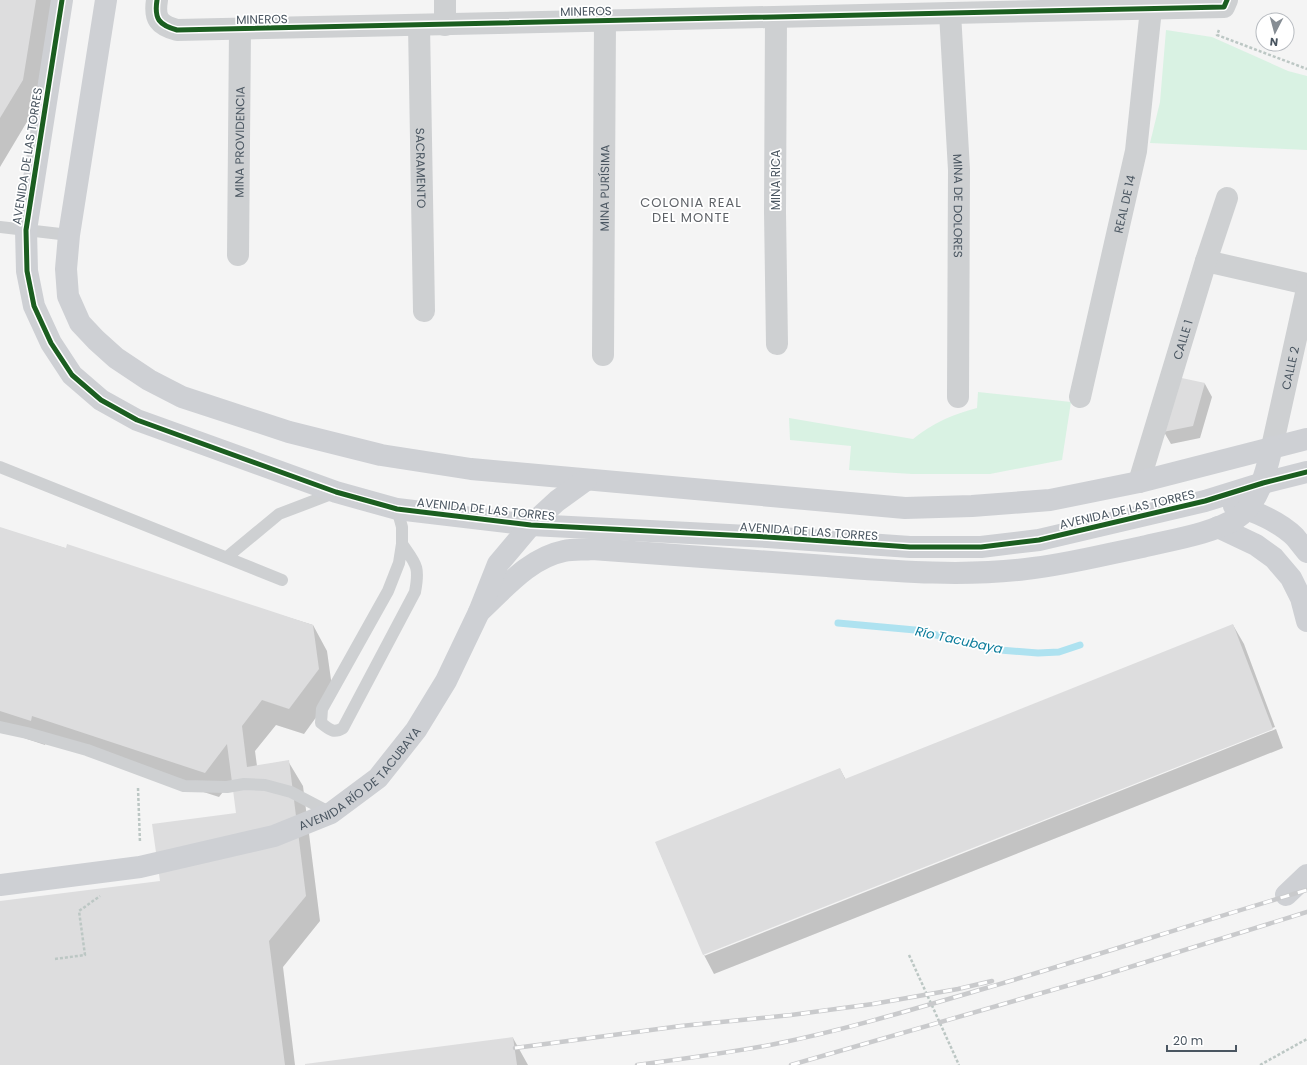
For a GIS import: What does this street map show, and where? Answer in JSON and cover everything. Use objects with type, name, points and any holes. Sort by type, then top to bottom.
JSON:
[{"type":"street","name":"AVENIDA DE LAS TORRES","points":[[62,0],[26,230],[27,271],[34,306],[51,343],[72,375],[101,400],[137,420],[336,492],[397,509],[531,525],[910,547],[981,547],[1039,540],[1205,501],[1263,483],[1307,472]]},
{"type":"street","name":"AVENIDA DE LAS TORRES","points":[[106,0],[69,235],[66,268],[68,296],[80,323],[116,358],[149,380],[182,397],[289,432],[381,455],[471,469],[904,508],[972,506],[1050,500],[1139,482],[1307,439]]},
{"type":"street","name":"MINEROS","points":[[157,0],[155,11],[159,21],[165,27],[177,30],[605,21],[753,9],[776,17],[950,13],[1102,5],[1151,9],[1226,4]]},
{"type":"street","points":[[445,0],[445,25]]},
{"type":"street","name":"REAL DE 14","points":[[1080,397],[1136,151],[1151,9]]},
{"type":"street","name":"MINA DE DOLORES","points":[[950,13],[959,170],[958,398]]},
{"type":"street","name":"MINA RICA","points":[[776,17],[775,212],[778,344]]},
{"type":"street","name":"MINA PURÍSIMA","points":[[603,355],[605,21]]},
{"type":"street","name":"SACRAMENTO","points":[[419,25],[424,311]]},
{"type":"street","name":"MINA PROVIDENCIA","points":[[238,255],[240,29]]},
{"type":"street","name":"CALLE 1","points":[[1139,482],[1206,261],[1227,198]]},
{"type":"street","points":[[1206,261],[1307,284]]},
{"type":"street","name":"CALLE 2","points":[[1272,447],[1307,289]]},
{"type":"street","points":[[479,612],[523,570],[544,557],[564,551],[592,549],[914,572],[972,573],[1026,569],[1084,560],[1194,535],[1218,527],[1237,518],[1248,509],[1263,483],[1272,447]]},
{"type":"street","name":"AVENIDA RÍO DE TACUBAYA","points":[[0,885],[140,866],[274,836],[331,813],[378,778],[416,730],[446,681],[479,612],[498,564],[531,525],[558,501],[586,480]]},
{"type":"street","points":[[1205,501],[1248,509],[1277,524],[1294,537],[1307,552]]},
{"type":"street","points":[[476,518],[486,521],[499,535],[502,550],[498,564]]},
{"type":"street","points":[[1218,527],[1256,545],[1274,558],[1291,578],[1301,598],[1307,621]]},
{"type":"street","points":[[1286,895],[1307,875]]},
{"type":"lane","points":[[0,227],[69,235]]},
{"type":"lane","points":[[0,467],[282,580]]},
{"type":"lane","points":[[227,557],[279,514],[336,492]]},
{"type":"lane","points":[[397,509],[402,527],[402,544],[399,563],[388,591],[322,709],[320,717],[321,723],[332,732],[343,728],[415,592],[418,578],[416,566],[402,544]]},
{"type":"lane","points":[[0,727],[87,750],[184,786],[227,787],[244,784],[264,785],[291,792],[331,813]]},
{"type":"path","points":[[1226,4],[1217,35],[1307,69]]},
{"type":"path","points":[[909,955],[959,1065]]},
{"type":"path","points":[[1260,1065],[1307,1039]]},
{"type":"green space","points":[[1166,30],[1212,37],[1288,71],[1307,76],[1307,150],[1150,143],[1160,102]]},
{"type":"green space","points":[[978,392],[1071,402],[1062,460],[990,474],[912,474],[849,470],[851,446],[790,440],[789,418],[913,439],[928,428],[944,420],[977,408]]},
{"type":"building","points":[[0,0],[36,0],[23,80],[0,118]]},
{"type":"building","points":[[1177,377],[1205,383],[1193,426],[1163,432]]},
{"type":"building","points":[[0,527],[66,548],[67,544],[313,625],[319,669],[289,709],[262,700],[242,726],[247,767],[289,760],[306,896],[269,941],[285,1065],[0,1065],[0,901],[160,881],[152,824],[236,813],[227,744],[205,773],[32,716],[31,721],[0,711]]},
{"type":"building","points":[[1233,624],[1273,729],[703,955],[655,842],[840,768],[845,779]]},
{"type":"building","points":[[513,1037],[517,1065],[305,1065],[305,1064]]},
{"type":"waterway","name":"Río Tacubaya","points":[[838,623],[915,630],[1000,650],[1038,653],[1059,652],[1080,645]]},
{"type":"railway","points":[[637,1065],[706,1056],[758,1047],[853,1026],[1024,977],[1307,890]]},
{"type":"railway","points":[[791,1065],[1101,976],[1307,912]]},
{"type":"railway","points":[[515,1048],[681,1026],[791,1015],[873,1004],[958,989],[992,981]]},
{"type":"cycle path","points":[[62,0],[26,230],[27,271],[34,306],[51,343],[72,375],[101,400],[137,420],[336,492],[397,509],[531,525],[767,537],[910,547],[981,547],[1039,540],[1205,501],[1263,483],[1307,472]]},
{"type":"cycle path","points":[[157,0],[157,17],[166,26],[177,30],[1224,7],[1227,0]]},
{"type":"district","name":"COLONIA REAL DEL MONTE","points":[[691,210]]}]
